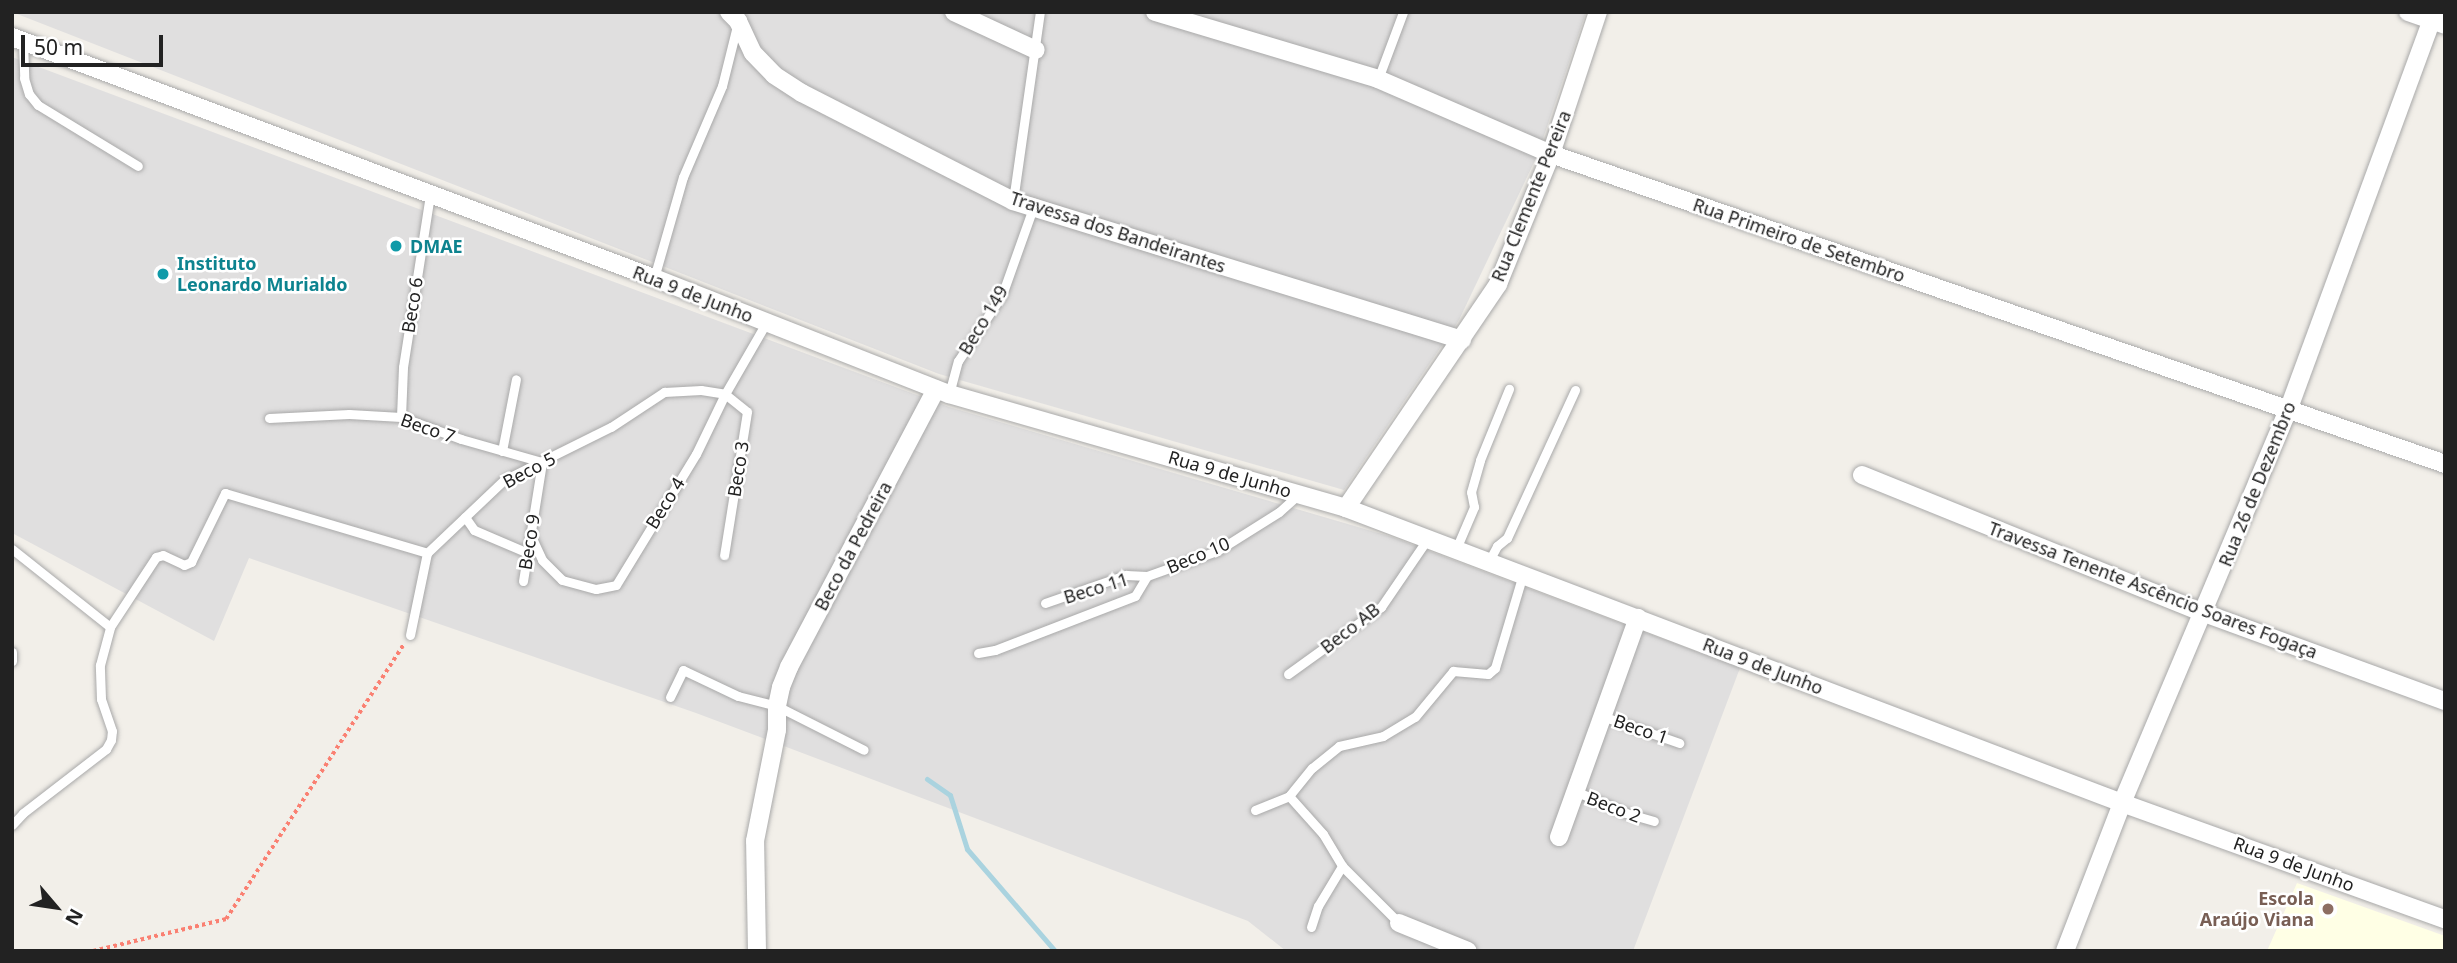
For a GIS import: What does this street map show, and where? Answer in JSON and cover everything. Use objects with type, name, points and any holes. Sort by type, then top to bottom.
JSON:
[{"type":"street","points":[[954,12],[1036,51]]},
{"type":"street","name":"Rua Primeiro de Setembro","points":[[1155,12],[1175,15],[1378,79],[1551,154],[2445,464]]},
{"type":"street","name":"Rua Clemente Pereira","points":[[1346,508],[1498,284],[1551,154],[1598,12]]},
{"type":"street","points":[[2408,12],[2437,19]]},
{"type":"street","name":"Travessa dos Bandeirantes","points":[[733,17],[753,53],[774,75],[802,93],[1013,201],[1462,340]]},
{"type":"street","name":"Rua 26 de Dezembro","points":[[2065,951],[2122,803],[2289,408],[2437,19]]},
{"type":"street","name":"Rua 9 de Junho","points":[[18,39],[654,278],[943,392],[1346,508],[2122,803],[2445,919]]},
{"type":"street","name":"Beco da Pedreira","points":[[757,951],[755,841],[778,730],[777,706],[789,667],[943,392]]},
{"type":"street","name":"Travessa Tenente Ascêncio Soares Fogaça","points":[[1863,475],[2204,613],[2445,701]]},
{"type":"street","points":[[1559,836],[1638,618]]},
{"type":"street","points":[[1399,923],[1468,951]]},
{"type":"lane","points":[[1013,201],[1040,12]]},
{"type":"lane","points":[[1378,79],[1403,12]]},
{"type":"lane","points":[[654,278],[683,177],[722,86],[733,17]]},
{"type":"lane","points":[[18,39],[24,78],[29,94],[38,105],[138,166]]},
{"type":"lane","name":"Beco 6","points":[[401,416],[403,367],[430,194]]},
{"type":"lane","name":"Beco 149","points":[[943,392],[958,362],[1002,295],[1033,208]]},
{"type":"lane","name":"Beco 4","points":[[531,536],[542,560],[562,580],[596,589],[616,585],[696,454],[724,394],[766,323]]},
{"type":"lane","points":[[502,451],[516,379]]},
{"type":"lane","points":[[1456,549],[1474,507],[1471,492],[1480,460],[1509,389]]},
{"type":"lane","name":"Beco 5","points":[[427,553],[504,480],[611,427],[664,392],[701,390],[724,394]]},
{"type":"lane","points":[[1489,561],[1497,546],[1507,538],[1575,390]]},
{"type":"lane","name":"Beco 3","points":[[724,394],[747,412],[724,555]]},
{"type":"lane","name":"Beco 7","points":[[269,418],[349,414],[401,416],[542,462]]},
{"type":"lane","name":"Beco 9","points":[[523,580],[542,462]]},
{"type":"lane","points":[[12,825],[106,748],[112,731],[101,699],[100,665],[110,627],[156,557],[163,555],[184,565],[191,562],[225,493],[427,553],[410,635]]},
{"type":"lane","name":"Beco 10","points":[[978,653],[1135,596],[1147,576],[1217,551],[1279,512],[1299,494]]},
{"type":"lane","points":[[465,517],[474,530],[528,553]]},
{"type":"lane","name":"Beco AB","points":[[1288,674],[1381,607],[1428,538]]},
{"type":"lane","points":[[14,554],[110,627]]},
{"type":"lane","points":[[1255,810],[1289,796],[1312,768],[1339,746],[1383,736],[1415,717],[1453,671],[1488,674],[1495,668],[1522,574]]},
{"type":"lane","name":"Beco 11","points":[[1045,603],[1126,575],[1147,576]]},
{"type":"lane","points":[[12,652],[12,661]]},
{"type":"lane","points":[[670,696],[682,670],[738,696],[777,706],[864,750]]},
{"type":"lane","name":"Beco 1","points":[[1602,716],[1679,743]]},
{"type":"lane","name":"Beco 2","points":[[1575,792],[1654,821]]},
{"type":"lane","points":[[1289,796],[1323,834],[1342,866],[1399,923]]},
{"type":"lane","points":[[1311,927],[1318,906],[1342,866]]},
{"type":"path","points":[[93,951],[226,919],[410,635]]},
{"type":"shaded area","points":[[12,12],[1586,12],[1537,156],[1459,320],[1344,490],[939,374]]},
{"type":"shaded area","points":[[12,57],[949,407],[1392,537],[1740,668],[1633,951],[1286,951],[1248,921],[696,713],[249,558],[214,641],[14,534],[12,536]]},
{"type":"shaded area","name":"Escola Araújo Viana","points":[[2297,883],[2445,936],[2445,951],[2267,951]]},
{"type":"waterway","points":[[927,779],[950,795],[967,849],[1055,951]]},
{"type":"place","name":"DMAE","points":[[396,246]]},
{"type":"place","name":"Instituto Leonardo Murialdo","points":[[163,274]]},
{"type":"place","name":"Escola Araújo Viana","points":[[2328,909]]}]
